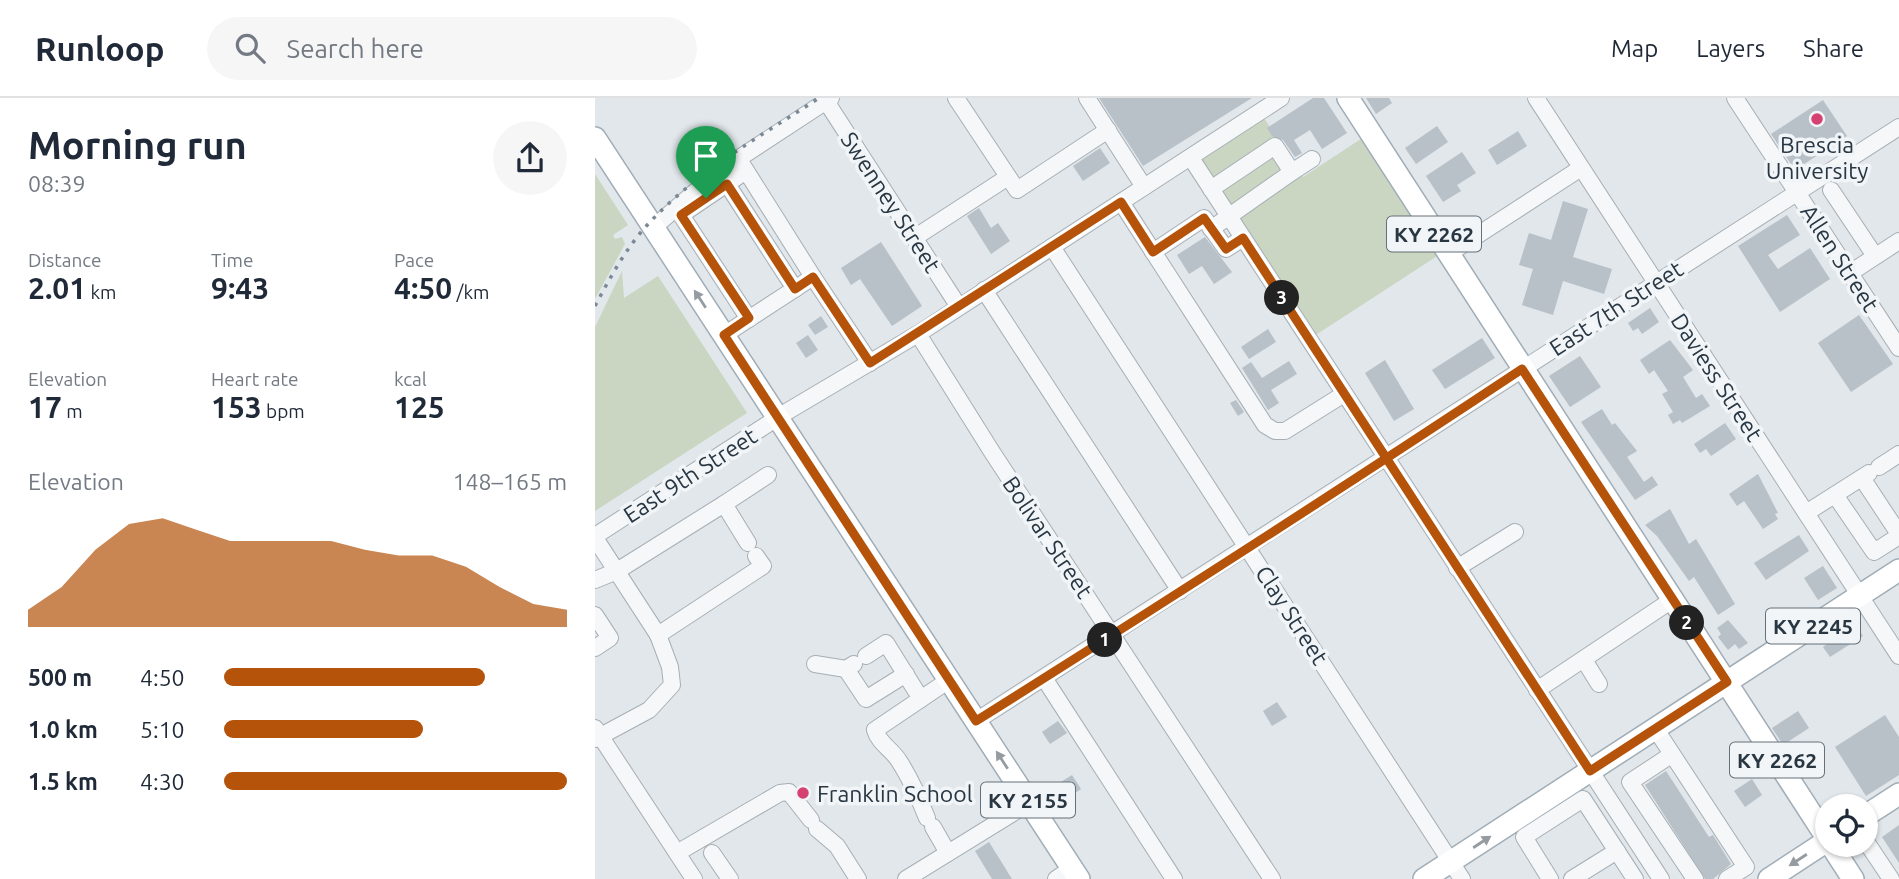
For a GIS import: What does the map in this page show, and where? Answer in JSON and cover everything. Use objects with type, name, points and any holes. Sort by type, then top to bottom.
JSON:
[{"type":"main road","name":"KY 2262","points":[[1348,98],[1815,821]]},
{"type":"main road","name":"KY 2155","points":[[595,138],[1029,803],[1069,875]]},
{"type":"main road","name":"KY 2245","points":[[1727,682],[1899,570]]},
{"type":"main road","points":[[1424,879],[1457,870],[1519,829],[1590,771],[1727,682]]},
{"type":"main road","points":[[1878,808],[1899,794]]},
{"type":"main road","points":[[1769,879],[1815,848]]},
{"type":"main road","points":[[1839,857],[1853,879]]},
{"type":"street","points":[[956,98],[1017,190],[1108,130]]},
{"type":"street","points":[[1087,98],[1144,187]]},
{"type":"street","name":"East 9th Street","points":[[595,537],[778,418],[918,334],[1281,98]]},
{"type":"street","name":"Allen Street","points":[[1735,98],[1899,348]]},
{"type":"street","points":[[657,233],[703,192],[827,99]]},
{"type":"street","name":"Swenney Street","points":[[827,99],[959,307]]},
{"type":"street","name":"Daviess Street","points":[[1543,100],[1581,167],[1655,283],[1899,656]]},
{"type":"street","name":"East 7th Street","points":[[976,721],[1386,459],[1796,191],[1896,135]]},
{"type":"street","points":[[1211,189],[1275,146],[1292,172]]},
{"type":"street","points":[[1191,158],[1657,873]]},
{"type":"street","points":[[1211,229],[1313,159]]},
{"type":"street","points":[[657,233],[676,225],[681,215],[703,192],[727,184],[742,165]]},
{"type":"street","points":[[742,165],[870,363]]},
{"type":"street","points":[[1447,255],[1581,167]]},
{"type":"street","points":[[914,238],[1007,177]]},
{"type":"street","points":[[727,184],[795,289]]},
{"type":"street","points":[[1831,190],[1875,256]]},
{"type":"street","points":[[1121,202],[1265,425],[1275,431],[1285,431],[1344,394]]},
{"type":"street","points":[[681,215],[749,318]]},
{"type":"street","points":[[1153,252],[1204,218],[1226,249],[1243,238]]},
{"type":"street","points":[[1828,240],[1853,223]]},
{"type":"street","points":[[1850,273],[1899,241]]},
{"type":"street","name":"Clay Street","points":[[1052,247],[1457,870]]},
{"type":"street","points":[[724,335],[813,277]]},
{"type":"street","points":[[984,290],[1180,591]]},
{"type":"street","name":"Bolivar Street","points":[[918,334],[992,452],[1272,879]]},
{"type":"street","points":[[1806,513],[1835,495],[1883,466],[1899,535],[1874,552],[1835,495]]},
{"type":"street","points":[[595,580],[617,571],[768,475]]},
{"type":"street","points":[[658,635],[763,566],[724,504]]},
{"type":"street","points":[[1457,568],[1515,533]]},
{"type":"street","points":[[595,537],[658,635],[670,667],[672,685],[649,710],[597,734],[694,879]]},
{"type":"street","points":[[1537,690],[1672,600]]},
{"type":"street","points":[[595,615],[610,638],[595,648]]},
{"type":"street","points":[[815,664],[855,663],[886,643],[921,699]]},
{"type":"street","points":[[1584,660],[1599,684]]},
{"type":"street","points":[[855,663],[866,699],[882,725]]},
{"type":"street","points":[[866,699],[906,674]]},
{"type":"street","points":[[1044,678],[1174,879]]},
{"type":"street","points":[[948,853],[897,757],[877,736],[875,730],[949,680]]},
{"type":"street","points":[[1654,728],[1750,873],[1727,879]]},
{"type":"street","points":[[1671,755],[1630,782],[1695,879]]},
{"type":"street","points":[[677,853],[779,793],[789,792],[795,796],[814,825],[837,846],[858,879]]},
{"type":"street","points":[[1551,879],[1519,829],[1583,799],[1635,879],[1657,873],[1677,851]]},
{"type":"street","points":[[906,879],[1029,803]]},
{"type":"street","points":[[1640,848],[1665,832]]},
{"type":"street","points":[[1572,879],[1617,851]]},
{"type":"street","points":[[712,853],[729,879]]},
{"type":"street","points":[[1876,857],[1891,879]]},
{"type":"green space","points":[[1260,112],[1303,177],[1370,133],[1445,251],[1308,340],[1191,158]]},
{"type":"green space","points":[[595,174],[628,225],[613,235],[615,239],[622,237],[625,244],[595,299]]},
{"type":"green space","points":[[622,271],[624,298],[658,276],[747,413],[595,511],[595,327]]},
{"type":"building","points":[[1099,98],[1252,98],[1143,166]]},
{"type":"building","points":[[1313,98],[1324,98],[1347,133],[1322,149],[1310,130],[1294,140],[1302,153],[1295,157],[1283,140],[1272,136],[1267,128]]},
{"type":"building","points":[[1366,98],[1389,98],[1392,103],[1376,114]]},
{"type":"building","points":[[1823,100],[1847,136],[1795,170],[1771,134]]},
{"type":"building","points":[[1437,126],[1448,142],[1416,164],[1405,148]]},
{"type":"building","points":[[1518,131],[1527,146],[1497,165],[1488,150]]},
{"type":"building","points":[[1100,148],[1110,163],[1083,181],[1073,166]]},
{"type":"building","points":[[1462,152],[1476,173],[1457,185],[1461,191],[1443,202],[1426,176]]},
{"type":"building","points":[[1563,201],[1588,209],[1573,257],[1612,269],[1604,294],[1563,281],[1553,315],[1522,305],[1533,269],[1519,265],[1529,233],[1551,240]]},
{"type":"building","points":[[979,208],[991,228],[998,223],[1010,241],[991,254],[967,216]]},
{"type":"building","points":[[1787,215],[1800,235],[1768,255],[1778,269],[1810,248],[1830,279],[1780,312],[1738,246]]},
{"type":"building","points":[[1205,237],[1232,272],[1214,284],[1202,266],[1189,274],[1177,255]]},
{"type":"building","points":[[881,242],[922,306],[892,326],[860,279],[851,285],[841,268]]},
{"type":"building","points":[[1650,308],[1659,322],[1642,334],[1638,328],[1633,331],[1628,323]]},
{"type":"building","points":[[1859,315],[1893,364],[1851,392],[1818,343]]},
{"type":"building","points":[[821,316],[828,327],[815,335],[808,325]]},
{"type":"building","points":[[1268,329],[1276,342],[1249,359],[1241,347]]},
{"type":"building","points":[[808,335],[818,350],[806,358],[796,343]]},
{"type":"building","points":[[1482,338],[1495,358],[1445,389],[1432,370]]},
{"type":"building","points":[[1670,340],[1693,370],[1683,377],[1696,398],[1702,394],[1710,406],[1682,423],[1680,420],[1673,424],[1668,415],[1673,412],[1662,394],[1668,391],[1654,370],[1649,374],[1640,360]]},
{"type":"building","points":[[1580,356],[1601,387],[1570,407],[1549,376]]},
{"type":"building","points":[[1385,360],[1414,409],[1394,421],[1365,373]]},
{"type":"building","points":[[1289,361],[1297,374],[1271,390],[1279,403],[1268,410],[1242,368],[1251,362],[1262,378]]},
{"type":"building","points":[[1236,400],[1244,412],[1238,416],[1230,403]]},
{"type":"building","points":[[1602,409],[1612,425],[1615,423],[1637,451],[1627,457],[1644,482],[1652,476],[1658,485],[1635,500],[1581,422]]},
{"type":"building","points":[[1725,423],[1736,439],[1711,456],[1706,449],[1700,453],[1694,444]]},
{"type":"building","points":[[1758,474],[1778,513],[1775,514],[1778,519],[1763,529],[1744,501],[1737,506],[1729,494]]},
{"type":"building","points":[[1670,509],[1689,544],[1696,539],[1735,604],[1718,615],[1694,577],[1689,581],[1657,536],[1645,525]]},
{"type":"building","points":[[1799,535],[1809,551],[1766,580],[1754,563]]},
{"type":"building","points":[[1823,566],[1837,588],[1818,600],[1804,578]]},
{"type":"building","points":[[1728,620],[1748,643],[1739,649],[1735,644],[1728,650],[1718,637],[1721,634],[1717,628]]},
{"type":"building","points":[[1854,623],[1863,636],[1830,657],[1823,647]]},
{"type":"building","points":[[1277,702],[1287,717],[1272,726],[1263,711]]},
{"type":"building","points":[[1798,711],[1809,728],[1783,745],[1772,728]]},
{"type":"building","points":[[1885,715],[1899,737],[1899,775],[1869,794],[1865,794],[1835,747]]},
{"type":"building","points":[[1058,721],[1067,733],[1050,744],[1042,732]]},
{"type":"building","points":[[1666,771],[1709,837],[1713,835],[1731,864],[1713,879],[1705,879],[1645,785]]},
{"type":"building","points":[[1072,775],[1081,789],[1060,803],[1050,789]]},
{"type":"building","points":[[1752,779],[1762,795],[1745,807],[1734,791]]},
{"type":"building","points":[[1899,825],[1899,863],[1882,837]]},
{"type":"building","points":[[989,842],[1012,879],[992,879],[975,851]]},
{"type":"railway","points":[[595,306],[634,241],[670,203],[731,155],[819,98]]},
{"type":"place","name":"Brescia University","points":[[1817,119]]},
{"type":"place","name":"Franklin School","points":[[803,793]]},
{"type":"route","points":[[706,198],[681,215],[749,318],[724,335],[976,721],[1113,635],[1386,459],[1522,369],[1727,682],[1590,771],[1386,459],[1243,238],[1226,249],[1204,218],[1153,252],[1121,202],[870,363],[813,277],[795,289],[727,184],[706,198]]}]
